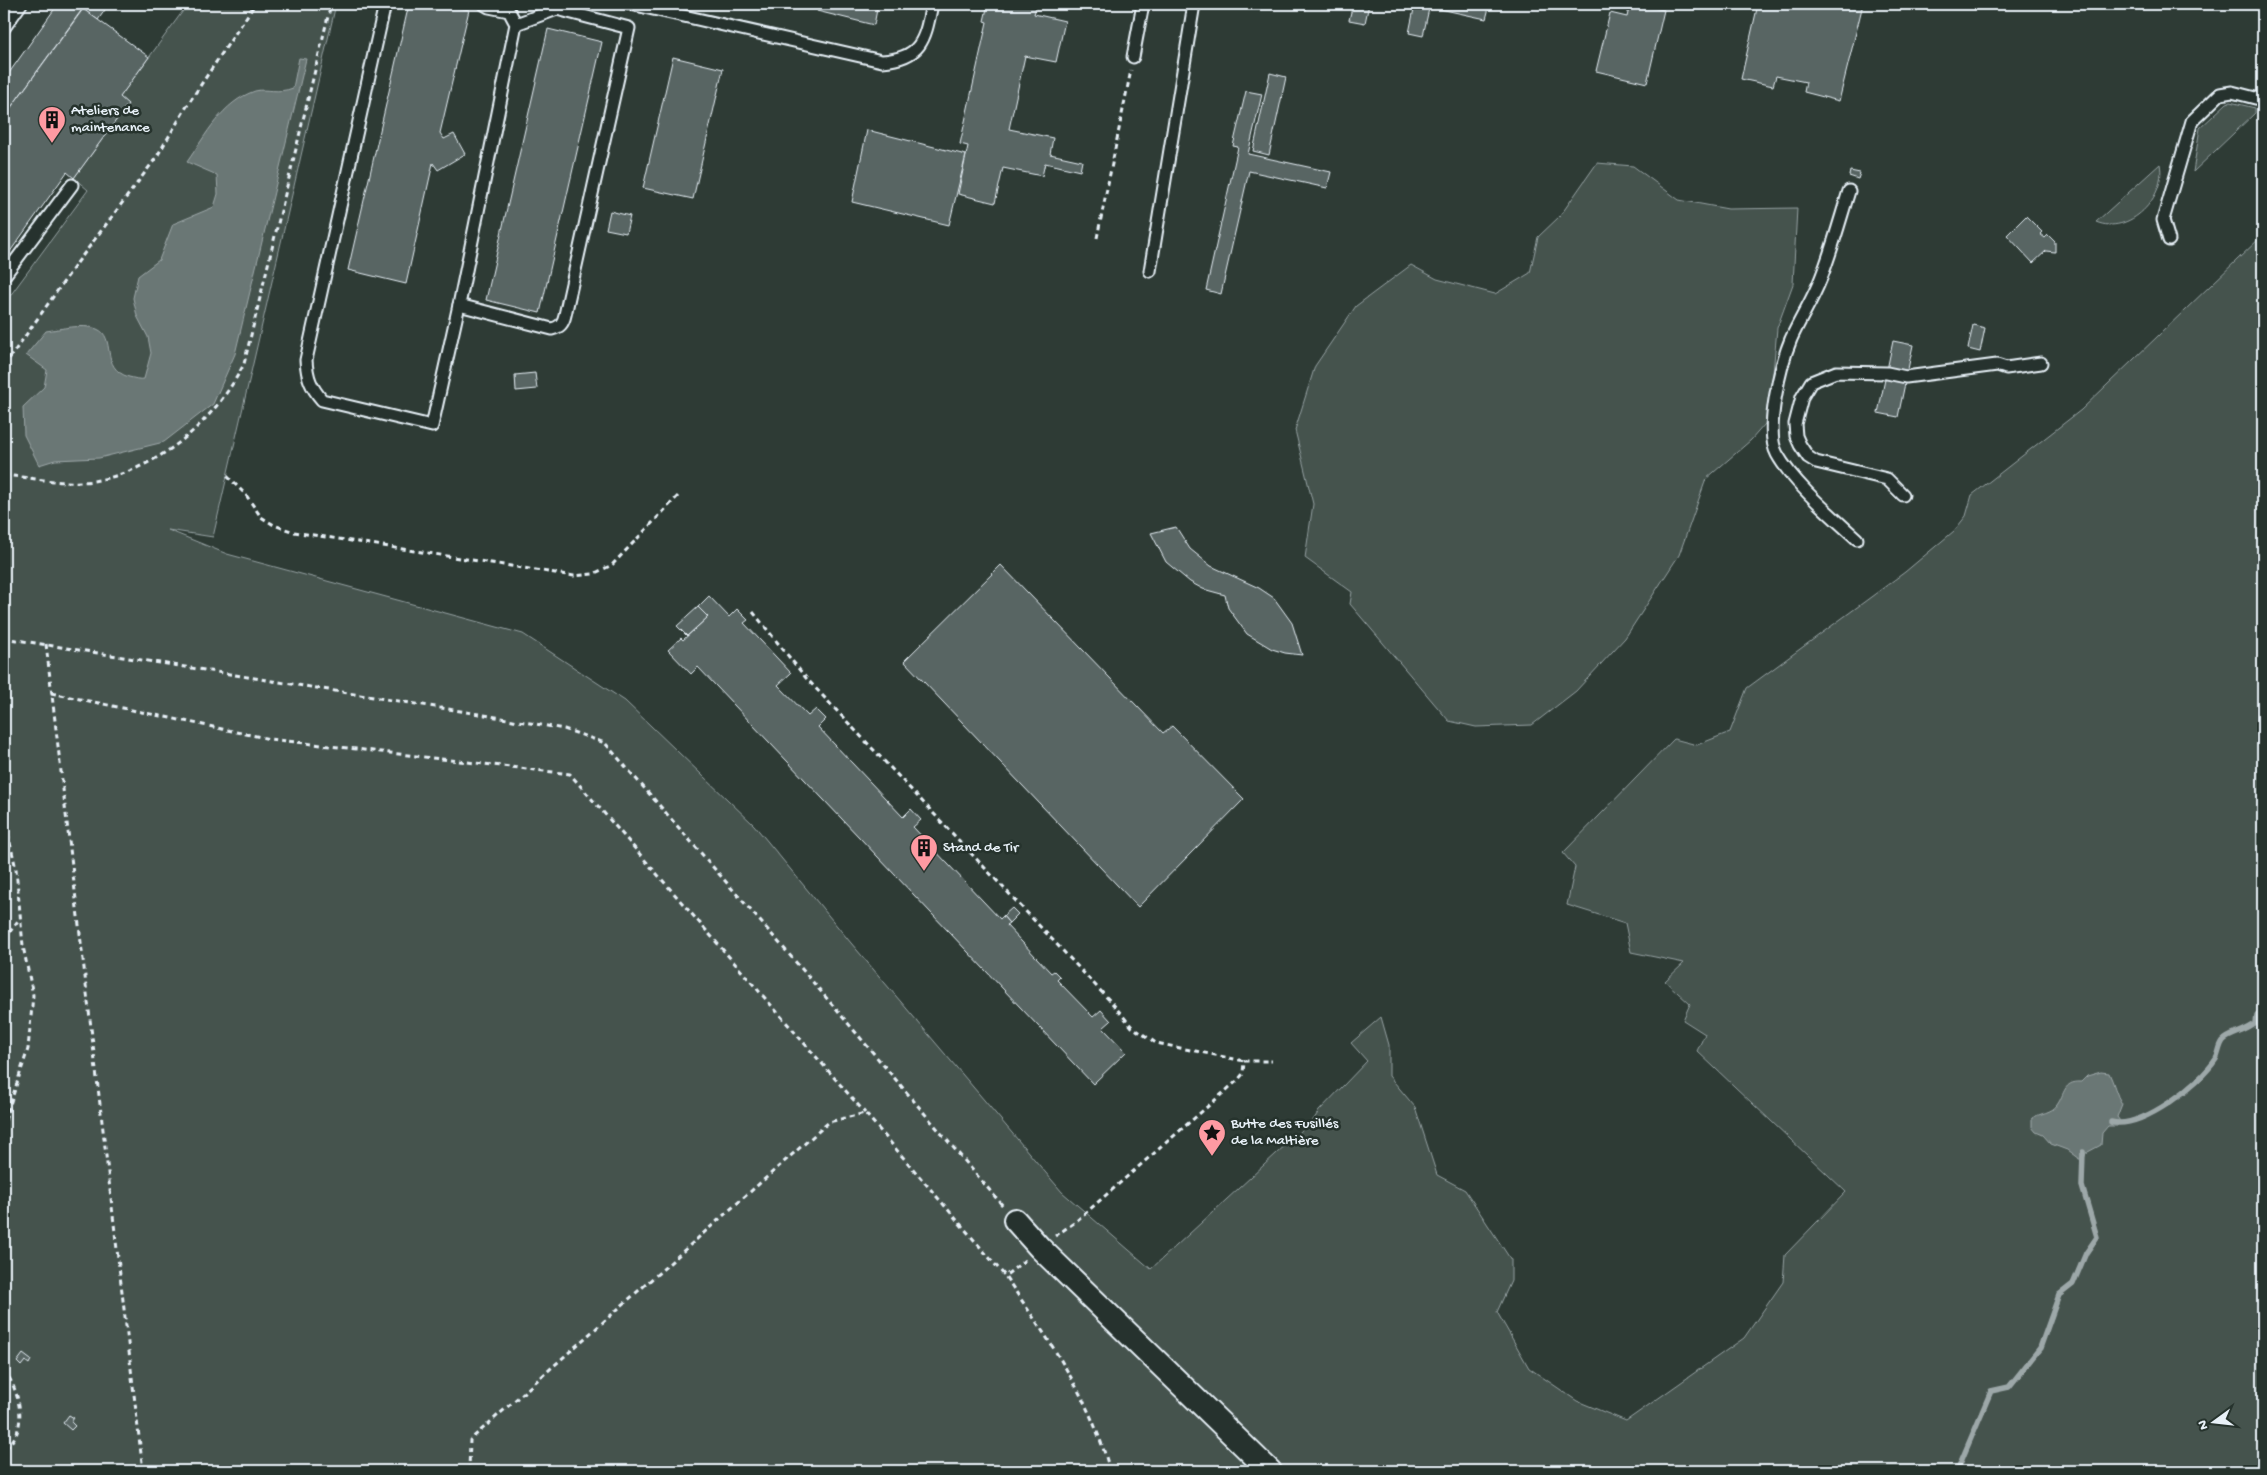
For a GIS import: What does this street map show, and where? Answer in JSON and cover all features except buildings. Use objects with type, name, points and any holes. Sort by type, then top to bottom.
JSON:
[{"type":"street","points":[[1015,1220],[1040,1248],[1270,1471]]},
{"type":"lane","points":[[4,28],[21,4]]},
{"type":"lane","points":[[385,4],[306,360],[306,375],[311,388],[322,400],[432,426],[459,305],[516,24],[509,8],[489,8],[484,4]]},
{"type":"lane","points":[[638,5],[882,61],[903,58],[919,46],[925,36],[932,4]]},
{"type":"lane","points":[[1133,57],[1143,4]]},
{"type":"lane","points":[[1150,271],[1194,4]]},
{"type":"lane","points":[[459,305],[545,328],[558,327],[563,322],[629,28],[557,9],[516,24]]},
{"type":"lane","points":[[2169,240],[2164,220],[2192,121],[2220,94],[2232,92],[2263,100]]},
{"type":"lane","points":[[4,276],[72,185]]},
{"type":"lane","points":[[1849,191],[1820,279],[1791,341],[1775,400],[1770,432],[1776,452],[1788,469],[1821,506],[1857,539]]},
{"type":"lane","points":[[1903,495],[1887,479],[1816,462],[1808,457],[1796,436],[1795,424],[1802,397],[1811,382],[1836,372],[1887,373],[1906,377],[1997,365],[2006,368],[2041,363]]},
{"type":"path","points":[[4,366],[77,263],[156,158],[190,101],[255,4]]},
{"type":"path","points":[[4,475],[60,481],[99,480],[132,469],[157,457],[199,427],[235,383],[244,364],[330,4]]},
{"type":"path","points":[[1098,238],[1133,57]]},
{"type":"path","points":[[227,476],[246,495],[261,517],[274,525],[294,532],[574,576],[593,574],[612,565],[678,496]]},
{"type":"path","points":[[753,612],[806,678],[1106,996],[1132,1027],[1156,1042],[1244,1061],[1272,1061]]},
{"type":"path","points":[[4,638],[479,714],[564,729],[605,743],[806,974],[1015,1220]]},
{"type":"path","points":[[46,644],[142,1471]]},
{"type":"path","points":[[51,693],[270,739],[570,774],[1005,1276],[1081,1393],[1102,1444],[1110,1471]]},
{"type":"path","points":[[4,816],[16,869],[23,946],[33,995],[28,1049],[4,1123]]},
{"type":"path","points":[[4,940],[20,918]]},
{"type":"path","points":[[1005,1276],[1074,1223],[1238,1080],[1243,1074],[1244,1061]]},
{"type":"path","points":[[469,1471],[470,1440],[829,1122],[865,1113]]},
{"type":"path","points":[[4,1370],[15,1389],[20,1419],[16,1435],[4,1452]]},
{"type":"path","points":[[118,1471],[132,1467],[136,1471]]},
{"type":"path","points":[[1077,1469],[1082,1471]]},
{"type":"shaded area","points":[[188,4],[336,4],[213,537],[168,530],[227,554],[523,634],[625,701],[754,825],[851,943],[1062,1192],[1151,1269],[1314,1119],[1319,1111],[1367,1061],[1351,1043],[1381,1017],[1389,1045],[1389,1076],[1415,1107],[1437,1175],[1465,1190],[1511,1260],[1511,1281],[1497,1312],[1529,1368],[1577,1401],[1626,1421],[1744,1338],[1783,1282],[1785,1255],[1846,1192],[1697,1051],[1705,1034],[1683,1020],[1690,1004],[1665,981],[1684,963],[1631,952],[1625,923],[1567,905],[1575,867],[1563,853],[1674,739],[1697,745],[1730,732],[1747,688],[1905,572],[1954,531],[1966,516],[1972,495],[2081,410],[2263,235],[2263,1471],[4,1471],[4,304],[88,190],[74,178],[128,104],[120,97]]},
{"type":"shaded area","points":[[299,58],[306,59],[235,354],[213,404],[164,442],[99,458],[55,460],[39,465],[24,435],[23,407],[44,387],[47,370],[26,355],[46,331],[72,327],[91,327],[103,333],[111,360],[114,367],[120,373],[129,377],[144,379],[151,353],[148,337],[137,316],[133,298],[138,276],[159,260],[173,224],[214,207],[218,194],[217,175],[187,162],[216,120],[243,96],[255,91],[282,91],[293,88]]},
{"type":"shaded area","points":[[2230,102],[2255,108],[2255,113],[2193,172],[2200,128]]},
{"type":"shaded area","points":[[1597,163],[1633,166],[1679,200],[1728,209],[1797,208],[1793,284],[1777,328],[1773,374],[1765,424],[1751,440],[1706,479],[1679,555],[1625,638],[1576,691],[1532,725],[1476,727],[1449,721],[1350,604],[1352,592],[1305,558],[1313,504],[1295,430],[1315,366],[1356,306],[1411,265],[1437,279],[1495,294],[1530,273],[1538,237],[1560,216]]},
{"type":"shaded area","points":[[2160,164],[2161,177],[2158,189],[2152,201],[2143,211],[2133,219],[2121,223],[2109,225],[2096,222]]},
{"type":"shaded area","points":[[2101,1072],[2109,1073],[2122,1104],[2117,1117],[2120,1121],[2117,1126],[2108,1126],[2102,1133],[2101,1145],[2086,1153],[2084,1159],[2079,1159],[2067,1150],[2051,1144],[2043,1135],[2036,1132],[2032,1127],[2032,1118],[2055,1108],[2065,1089],[2071,1084],[2081,1082],[2087,1076]]},
{"type":"waterway","points":[[2111,1122],[2123,1123],[2138,1119],[2169,1103],[2184,1092],[2197,1081],[2216,1059],[2223,1041],[2229,1036],[2247,1029],[2256,1023],[2257,1016],[2263,1009]]},
{"type":"waterway","points":[[1957,1471],[1991,1391],[2009,1387],[2040,1348],[2059,1295],[2073,1284],[2086,1253],[2097,1237],[2082,1186],[2083,1152]]},
{"type":"place","name":"Ateliers de maintenance","points":[[52,144]]},
{"type":"place","name":"Stand de Tir","points":[[924,872]]},
{"type":"place","name":"Butte des Fusillés de la Maltière","points":[[1212,1157]]}]
